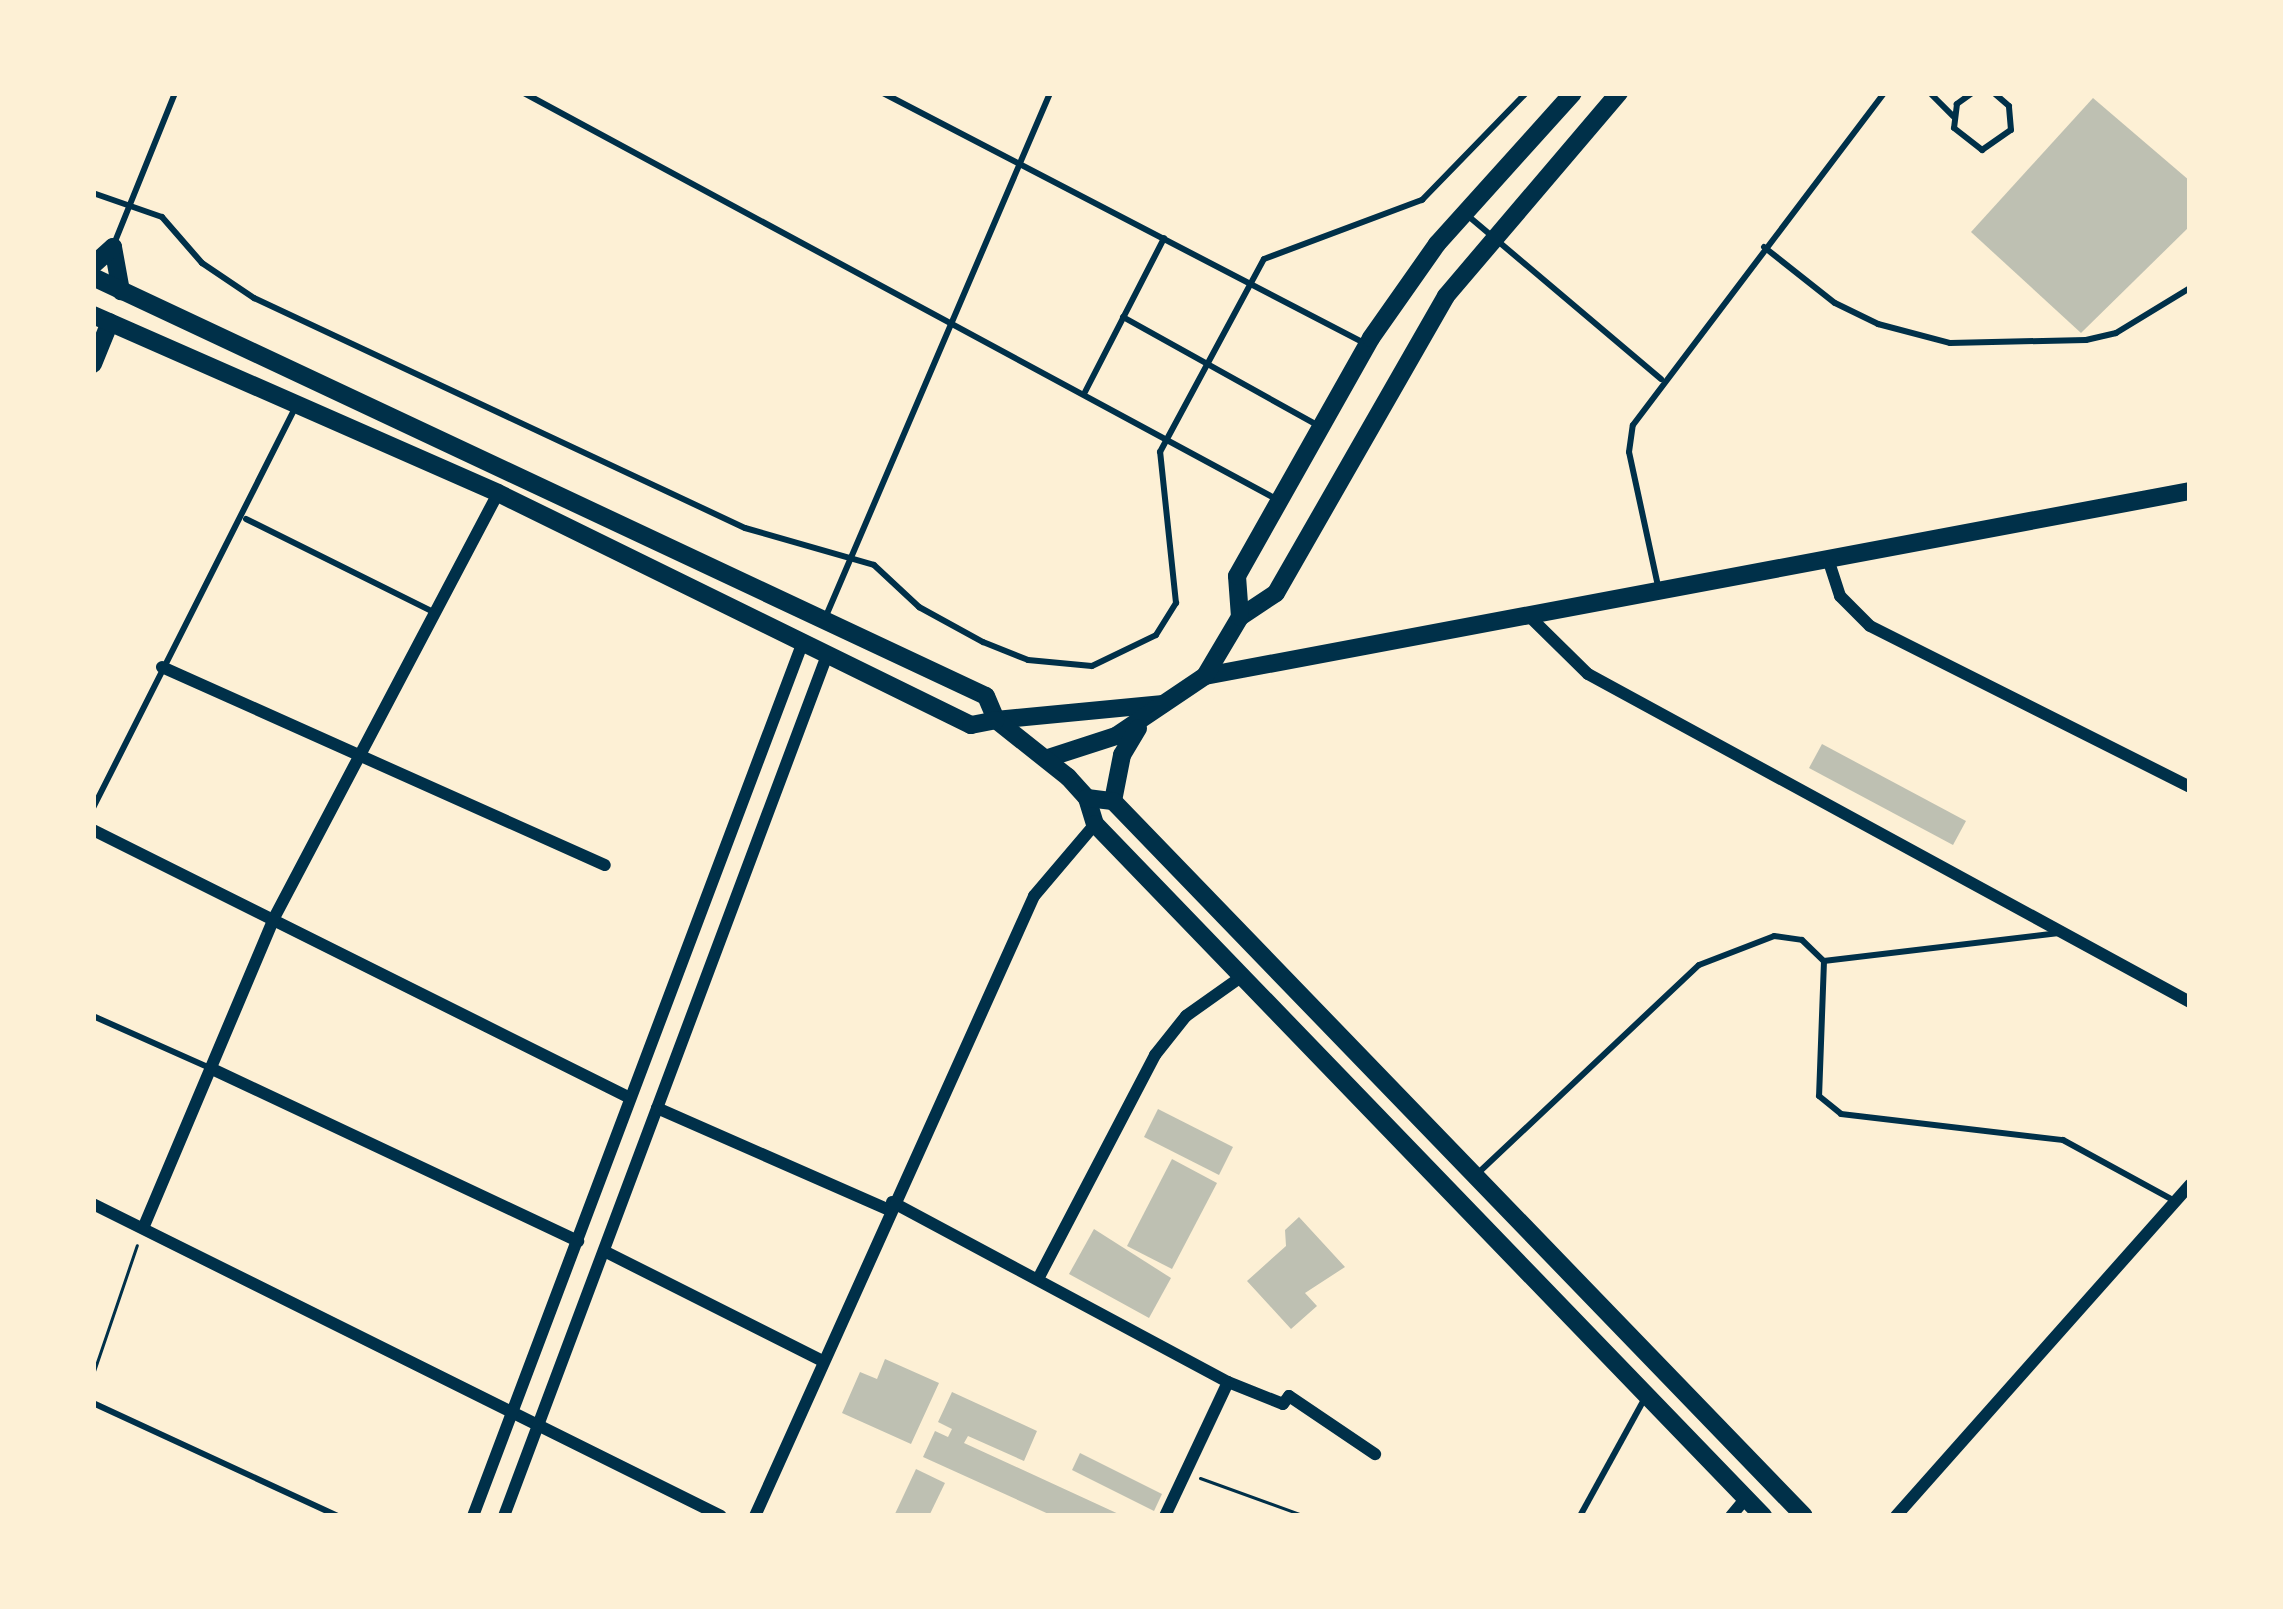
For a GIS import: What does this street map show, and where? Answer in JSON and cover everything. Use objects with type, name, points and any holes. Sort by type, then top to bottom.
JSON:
[{"type":"main road","points":[[1240,616],[1237,576],[1367,345],[1465,212],[1573,93]]},
{"type":"main road","points":[[1205,676],[1240,616],[1276,593],[1417,340],[1619,93]]},
{"type":"main road","points":[[93,265],[113,247]]},
{"type":"main road","points":[[93,364],[102,318],[121,290],[113,247]]},
{"type":"main road","points":[[93,278],[709,561],[986,696],[996,720],[1048,758],[1087,798],[1095,824],[1762,1516]]},
{"type":"main road","points":[[102,318],[498,493],[813,652],[971,725],[1074,718],[1168,703]]},
{"type":"main road","points":[[1048,758],[1144,720],[1205,676],[1303,652],[1533,620],[2190,491]]},
{"type":"main road","points":[[695,593],[709,561]]},
{"type":"main road","points":[[813,652],[826,616]]},
{"type":"main road","points":[[1113,802],[1122,755],[1144,720]]},
{"type":"main road","points":[[1087,798],[1113,802],[1804,1516]]},
{"type":"street","points":[[144,1226],[273,920],[498,493]]},
{"type":"street","points":[[1829,562],[1840,596],[1870,626],[2190,787]]},
{"type":"street","points":[[1533,620],[1588,674],[2190,1002]]},
{"type":"street","points":[[472,1516],[517,1411],[630,1098],[813,652]]},
{"type":"street","points":[[504,1516],[543,1424],[657,1108],[813,652]]},
{"type":"street","points":[[161,667],[605,865]]},
{"type":"street","points":[[754,1516],[890,1206],[1034,896],[1095,824]]},
{"type":"street","points":[[93,830],[630,1098]]},
{"type":"street","points":[[1038,1279],[1155,1055],[1186,1016],[1244,975]]},
{"type":"street","points":[[210,1068],[578,1240]]},
{"type":"street","points":[[657,1108],[890,1206],[1038,1279],[1228,1382],[1283,1404],[1288,1396],[1376,1454]]},
{"type":"street","points":[[1896,1516],[2190,1185]]},
{"type":"street","points":[[93,1204],[721,1516]]},
{"type":"street","points":[[604,1251],[823,1360]]},
{"type":"street","points":[[1165,1516],[1228,1382]]},
{"type":"street","points":[[1730,1516],[1745,1498]]},
{"type":"lane","points":[[113,247],[175,93]]},
{"type":"lane","points":[[524,93],[1280,501]]},
{"type":"lane","points":[[883,93],[1367,345]]},
{"type":"lane","points":[[826,616],[1050,93]]},
{"type":"lane","points":[[93,193],[128,201],[162,217],[202,263],[254,298],[745,528],[852,555],[938,620],[1028,660],[1091,666],[1120,658],[1156,635],[1176,603],[1176,556],[1157,470],[1167,439],[1250,283],[1276,249],[1383,216],[1440,188],[1526,93]]},
{"type":"lane","points":[[1660,595],[1629,452],[1633,425],[1661,379],[1884,93]]},
{"type":"lane","points":[[1930,93],[1953,116],[1970,147],[1994,148],[2013,118],[1994,93]]},
{"type":"lane","points":[[1953,116],[1972,93]]},
{"type":"lane","points":[[1465,212],[1492,243],[1661,379]]},
{"type":"lane","points":[[1085,392],[1164,238]]},
{"type":"lane","points":[[1764,247],[1835,303],[1878,324],[1950,343],[2086,340],[2116,333],[2190,288]]},
{"type":"lane","points":[[1123,317],[1322,428]]},
{"type":"lane","points":[[93,808],[161,667],[244,518],[298,402]]},
{"type":"lane","points":[[244,518],[436,613]]},
{"type":"lane","points":[[1824,961],[2062,932]]},
{"type":"lane","points":[[1474,1177],[1699,965],[1774,936],[1802,940],[1824,961],[1818,1088],[1829,1110],[2044,1135],[2104,1157],[2173,1200]]},
{"type":"lane","points":[[93,1016],[210,1068]]},
{"type":"lane","points":[[1580,1516],[1647,1394]]},
{"type":"lane","points":[[93,1403],[337,1516]]},
{"type":"path","points":[[93,1374],[144,1226]]},
{"type":"path","points":[[1185,1474],[1305,1516]]},
{"type":"building","points":[[2093,98],[2190,181],[2190,226],[2081,333],[1971,232]]},
{"type":"building","points":[[1822,744],[1966,821],[1953,845],[1809,768]]},
{"type":"building","points":[[1158,1109],[1233,1147],[1219,1175],[1144,1137]]},
{"type":"building","points":[[1172,1159],[1217,1183],[1172,1269],[1127,1246]]},
{"type":"building","points":[[1299,1217],[1345,1267],[1305,1293],[1317,1306],[1291,1329],[1247,1281],[1286,1246],[1285,1230]]},
{"type":"building","points":[[1094,1229],[1171,1278],[1149,1318],[1069,1274]]},
{"type":"building","points":[[885,1359],[939,1383],[911,1444],[842,1413],[860,1372],[877,1379]]},
{"type":"building","points":[[952,1392],[1037,1431],[1024,1461],[968,1436],[964,1443],[1123,1516],[1053,1516],[923,1457],[935,1431],[948,1437],[952,1429],[938,1422]]},
{"type":"building","points":[[1080,1453],[1162,1494],[1154,1511],[1072,1470]]},
{"type":"building","points":[[916,1469],[945,1483],[929,1516],[894,1516]]}]
